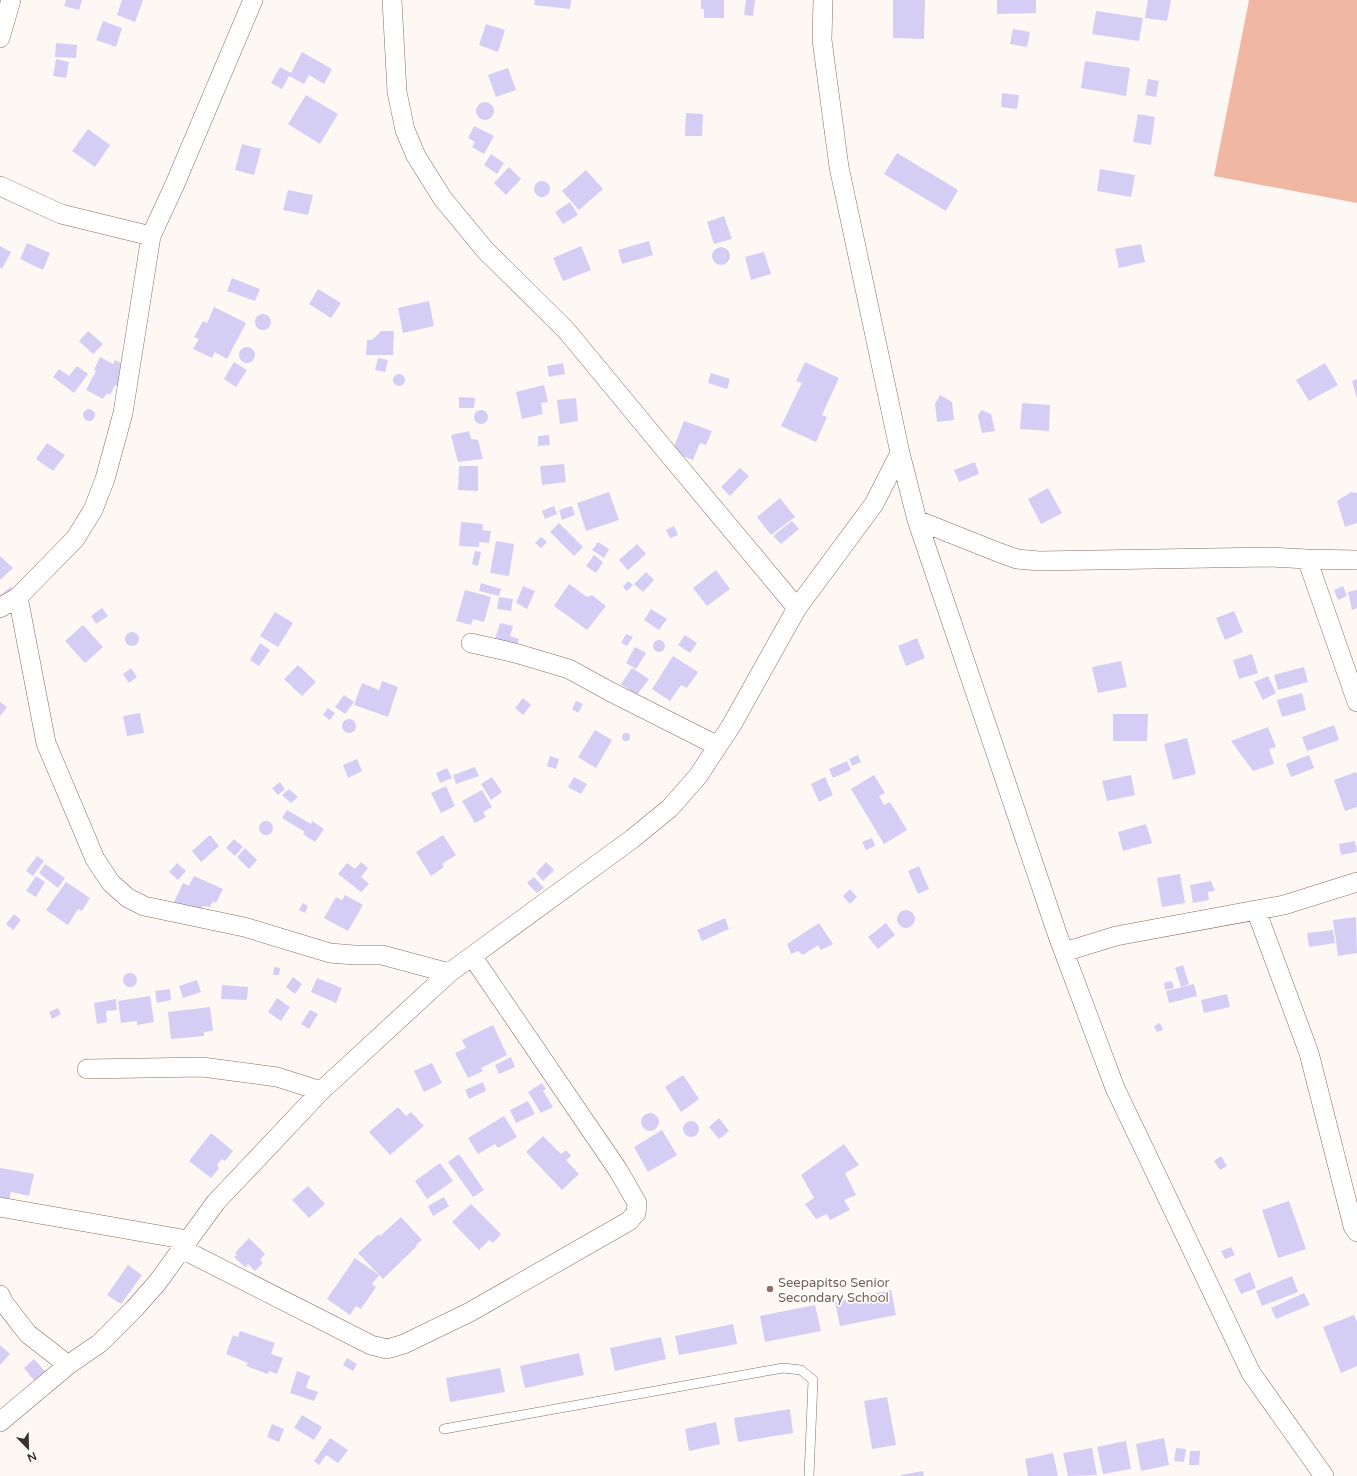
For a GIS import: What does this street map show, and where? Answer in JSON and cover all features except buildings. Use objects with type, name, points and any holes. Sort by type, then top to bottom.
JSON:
[{"type":"street","points":[[0,38],[11,0]]},
{"type":"street","points":[[0,608],[18,597],[75,539],[93,510],[105,479],[123,413],[151,236],[178,177],[253,0]]},
{"type":"street","points":[[392,0],[397,92],[405,130],[416,156],[443,199],[486,251],[566,330],[666,452],[798,608]]},
{"type":"street","points":[[823,0],[822,40],[839,167],[900,453],[917,520],[1064,952],[1115,1088],[1251,1373],[1324,1476]]},
{"type":"street","points":[[0,186],[61,214],[151,236]]},
{"type":"street","points":[[0,1422],[68,1365],[100,1343],[134,1309],[157,1283],[216,1202],[320,1091],[449,973],[632,839],[670,808],[698,776],[718,746],[798,608],[874,504],[900,453]]},
{"type":"street","points":[[917,520],[1017,559],[1039,561],[1270,557],[1357,560]]},
{"type":"street","points":[[1308,559],[1357,702]]},
{"type":"street","points":[[18,597],[46,743],[95,859],[111,883],[128,898],[144,906],[244,927],[330,953],[382,955],[449,973]]},
{"type":"street","points":[[470,643],[515,653],[569,669],[609,692],[718,746]]},
{"type":"street","points":[[1064,952],[1116,936],[1284,905],[1357,882]]},
{"type":"street","points":[[1256,910],[1309,1053],[1353,1226],[1357,1232]]},
{"type":"street","points":[[0,1207],[185,1245],[371,1345],[387,1349],[404,1344],[470,1312],[629,1221],[636,1213],[637,1203],[618,1170],[472,956]]},
{"type":"street","points":[[87,1069],[202,1067],[277,1077],[320,1091]]},
{"type":"street","points":[[0,1295],[4,1303],[28,1334],[68,1365]]},
{"type":"lane","points":[[444,1429],[783,1368],[801,1370],[813,1380],[810,1476]]},
{"type":"shaded area","points":[[1249,0],[1357,0],[1357,203],[1214,176]]},
{"type":"place","name":"Seepapitso Senior Secondary School","points":[[770,1289]]}]
